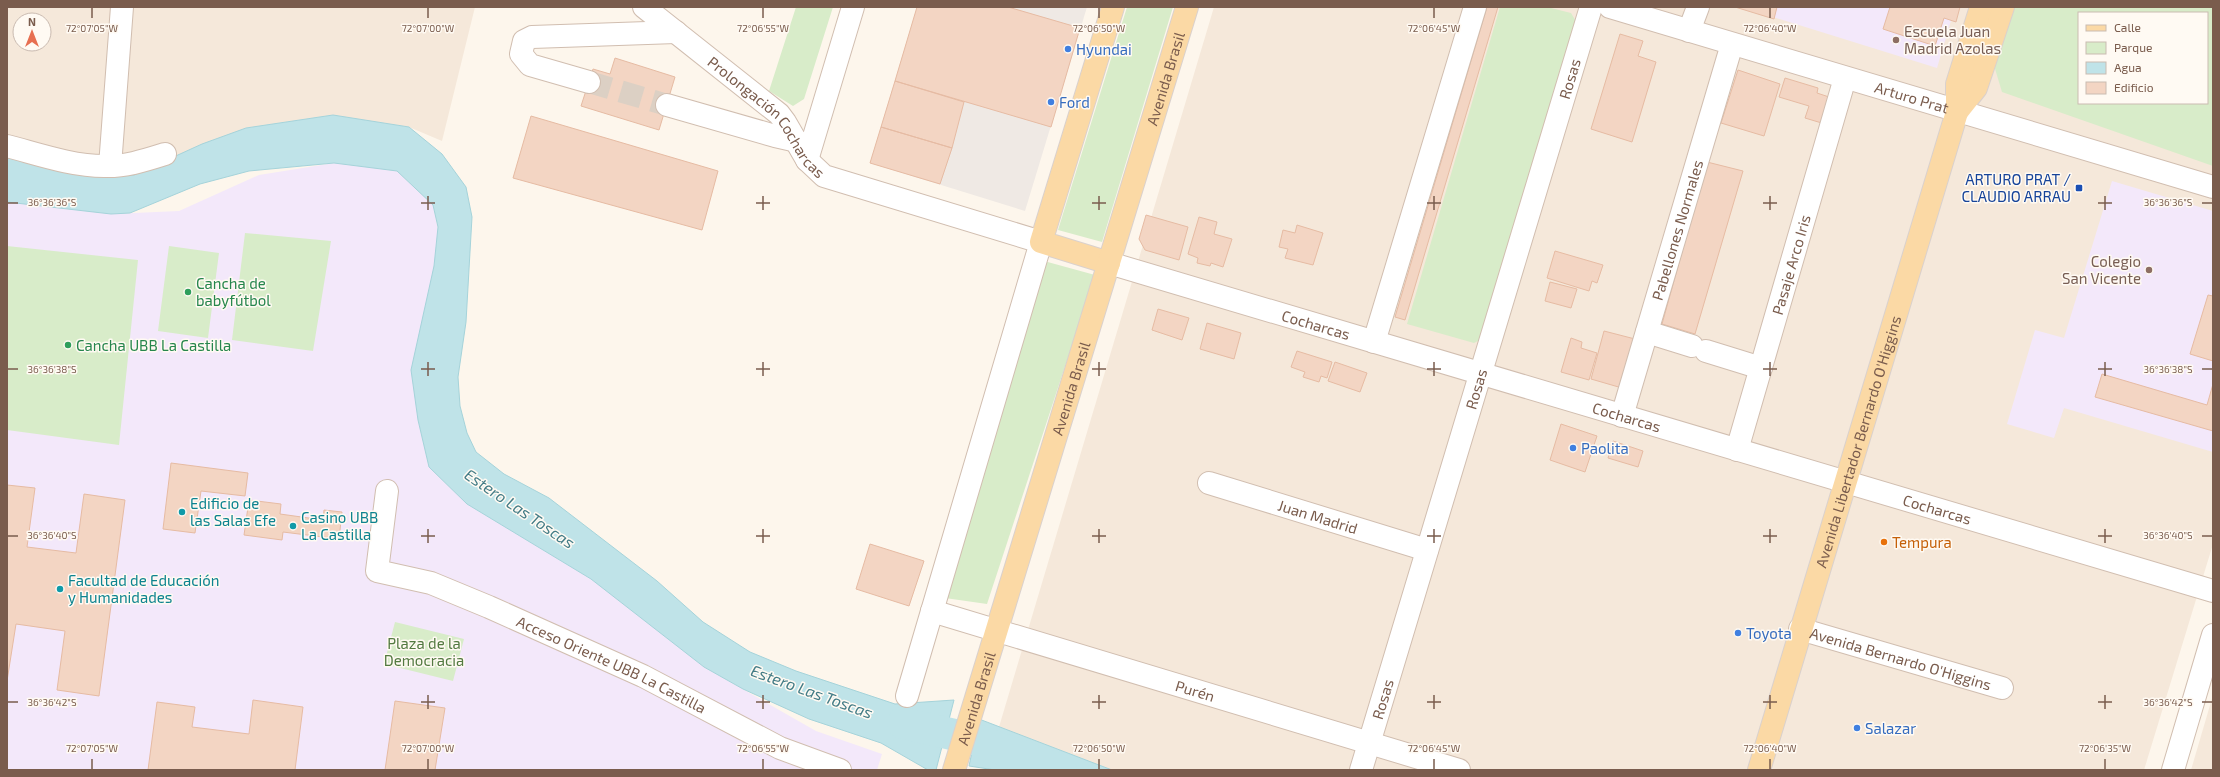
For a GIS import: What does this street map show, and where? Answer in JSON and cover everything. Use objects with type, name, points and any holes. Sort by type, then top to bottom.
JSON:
[{"type":"main road","points":[[1041,242],[1113,7]]},
{"type":"main road","name":"Avenida Brasil","points":[[954,770],[1187,7]]},
{"type":"main road","name":"Avenida Libertador Bernardo O'Higgins","points":[[1759,770],[1956,112],[1958,84],[1981,7]]},
{"type":"main road","name":"Avenida Libertador Bernardo O'Higgins","points":[[1956,112],[1976,88],[2003,7]]},
{"type":"main road","name":"Cocharcas","points":[[1041,242],[1109,263]]},
{"type":"street","points":[[110,166],[122,7]]},
{"type":"street","name":"Prolongación Cocharcas","points":[[644,7],[779,114],[797,141],[807,160],[824,176],[836,181],[1041,242]]},
{"type":"street","points":[[807,160],[853,7]]},
{"type":"street","points":[[1374,342],[1475,7]]},
{"type":"street","name":"Rosas","points":[[1361,770],[1591,7]]},
{"type":"street","name":"Arturo Prat","points":[[1610,7],[1956,112],[2213,187]]},
{"type":"street","points":[[1689,31],[1698,7]]},
{"type":"street","points":[[589,82],[530,65],[522,58],[521,54],[524,41],[532,38],[676,32]]},
{"type":"street","name":"Pabellones Normales","points":[[1622,416],[1732,44]]},
{"type":"street","name":"Pasaje Arco Iris","points":[[1737,450],[1845,78]]},
{"type":"street","points":[[666,105],[797,141]]},
{"type":"street","points":[[7,146],[62,160],[110,166],[143,161],[165,154]]},
{"type":"street","points":[[907,696],[1041,242]]},
{"type":"street","name":"Cocharcas","points":[[1109,263],[2213,591]]},
{"type":"street","points":[[1647,332],[1761,368]]},
{"type":"street","name":"Juan Madrid","points":[[1209,483],[1428,550]]},
{"type":"street","name":"Acceso Oriente UBB La Castilla","points":[[387,490],[377,570],[431,583],[489,607],[643,676],[780,748],[840,770]]},
{"type":"street","name":"Purén","points":[[932,611],[997,632],[1459,770]]},
{"type":"street","name":"Avenida Bernardo O'Higgins","points":[[1800,629],[2002,688]]},
{"type":"street","points":[[2173,770],[2213,635]]},
{"type":"shaded area","points":[[7,7],[475,7],[442,141],[409,127],[333,115],[246,128],[155,174],[7,136]]},
{"type":"shaded area","points":[[917,7],[1087,7],[1025,211],[870,163]]},
{"type":"shaded area","points":[[1214,7],[2213,7],[2213,544],[2144,770],[1112,770],[999,727]]},
{"type":"shaded area","name":"Escuela Juan Madrid Azolas","points":[[1758,7],[1955,7],[1937,68],[1757,12]]},
{"type":"shaded area","points":[[334,163],[397,171],[433,205],[442,249],[418,420],[429,467],[467,504],[591,579],[704,667],[816,731],[882,754],[877,770],[7,770],[7,202],[111,214],[179,211],[259,175]]},
{"type":"shaded area","name":"Colegio San Vicente","points":[[2112,181],[2213,211],[2213,452],[2064,408],[2054,438],[2007,424],[2035,330],[2064,338]]},
{"type":"shaded area","points":[[2213,695],[2213,770],[2191,770]]},
{"type":"green space","points":[[796,7],[833,7],[804,99],[793,106],[769,91]]},
{"type":"green space","points":[[1127,7],[1173,7],[1102,242],[1058,230]]},
{"type":"green space","points":[[1500,7],[1547,7],[1571,13],[1577,23],[1482,339],[1474,343],[1407,324]]},
{"type":"green space","points":[[2010,7],[2213,7],[2213,166],[2002,92],[1993,62]]},
{"type":"green space","points":[[245,233],[331,241],[313,351],[232,340]]},
{"type":"green space","name":"Cancha UBB La Castilla","points":[[7,246],[138,260],[119,445],[7,430]]},
{"type":"green space","name":"Cancha de babyfútbol","points":[[169,246],[219,253],[208,338],[158,331]]},
{"type":"green space","points":[[1044,261],[1095,275],[987,604],[945,598]]},
{"type":"green space","name":"Plaza de la Democracia","points":[[395,622],[464,639],[453,681],[384,664]]},
{"type":"water","points":[[333,115],[409,127],[442,154],[466,187],[472,217],[466,322],[458,377],[460,406],[467,433],[476,452],[504,474],[549,498],[657,581],[703,622],[750,652],[796,671],[895,704],[954,700],[936,770],[928,770],[881,743],[809,719],[743,689],[704,667],[591,579],[467,504],[429,467],[418,420],[411,370],[434,266],[438,227],[433,205],[397,171],[334,163],[249,171],[200,184],[130,213],[111,214],[7,202],[7,156],[104,175],[134,175],[202,144],[246,128]]},
{"type":"water","points":[[979,719],[1112,770],[995,770],[969,766]]},
{"type":"building","points":[[917,7],[1008,7],[1080,28],[1051,127],[895,81]]},
{"type":"building","points":[[1487,7],[1498,7],[1405,320],[1395,317]]},
{"type":"building","points":[[1735,7],[1777,7],[1774,19]]},
{"type":"building","points":[[1890,7],[1960,7],[1956,22],[1944,18],[1935,46],[1883,29]]},
{"type":"building","points":[[1620,34],[1643,41],[1638,56],[1656,62],[1632,142],[1591,129]]},
{"type":"building","points":[[615,58],[675,77],[659,130],[581,106],[593,69],[610,74]]},
{"type":"building","points":[[1738,70],[1780,84],[1764,136],[1721,123]]},
{"type":"building","points":[[1785,78],[1818,88],[1817,93],[1829,97],[1825,124],[1805,118],[1809,106],[1779,97]]},
{"type":"building","points":[[895,81],[964,102],[952,148],[881,127]]},
{"type":"building","points":[[531,116],[718,171],[702,230],[513,178]]},
{"type":"building","points":[[881,127],[952,148],[940,184],[870,163]]},
{"type":"building","points":[[1707,162],[1743,171],[1695,334],[1662,324]]},
{"type":"building","points":[[1146,215],[1188,227],[1179,260],[1145,250],[1139,239]]},
{"type":"building","points":[[1199,217],[1217,222],[1214,234],[1232,239],[1223,267],[1211,263],[1210,266],[1197,263],[1198,258],[1188,254]]},
{"type":"building","points":[[1297,225],[1323,233],[1313,265],[1285,258],[1288,249],[1279,247],[1283,230],[1295,233]]},
{"type":"building","points":[[1555,251],[1603,265],[1597,283],[1592,281],[1589,291],[1547,278]]},
{"type":"building","points":[[1550,282],[1577,289],[1571,308],[1545,301]]},
{"type":"building","points":[[2208,295],[2213,296],[2213,361],[2190,354]]},
{"type":"building","points":[[1158,309],[1189,318],[1182,340],[1152,330]]},
{"type":"building","points":[[1207,323],[1241,333],[1234,359],[1200,349]]},
{"type":"building","points":[[1604,331],[1635,339],[1622,388],[1591,379]]},
{"type":"building","points":[[1571,338],[1582,342],[1581,348],[1597,353],[1589,380],[1561,372]]},
{"type":"building","points":[[1297,351],[1332,362],[1327,378],[1321,376],[1319,382],[1303,377],[1305,372],[1291,367]]},
{"type":"building","points":[[1335,362],[1367,373],[1360,392],[1328,381]]},
{"type":"building","points":[[2102,374],[2207,405],[2213,384],[2213,431],[2095,397]]},
{"type":"building","name":"Paolita","points":[[1561,424],[1597,436],[1585,472],[1550,460]]},
{"type":"building","points":[[1613,441],[1643,451],[1638,467],[1608,458]]},
{"type":"building","name":"Edificio de las Salas Efe","points":[[171,463],[248,473],[245,496],[201,491],[195,533],[163,529]]},
{"type":"building","name":"Facultad de Educación y Humanidades","points":[[7,485],[35,488],[27,547],[76,553],[84,494],[125,500],[99,696],[57,690],[65,631],[16,624],[7,681]]},
{"type":"building","name":"Casino UBB La Castilla","points":[[249,500],[281,504],[280,514],[323,520],[324,510],[342,512],[339,539],[283,532],[282,540],[244,535]]},
{"type":"building","points":[[870,544],[924,561],[909,606],[856,589]]},
{"type":"building","points":[[253,700],[303,707],[295,770],[148,770],[157,702],[195,707],[192,727],[249,734]]},
{"type":"building","points":[[395,701],[445,708],[435,770],[385,770]]},
{"type":"waterway","name":"Estero Las Toscas","points":[[903,723],[977,740],[1061,770]]},
{"type":"tunnel","points":[[589,82],[667,105]]},
{"type":"place","name":"Escuela Juan Madrid Azolas","points":[[1896,40]]},
{"type":"place","name":"Hyundai","points":[[1068,49]]},
{"type":"place","name":"Ford","points":[[1051,102]]},
{"type":"place","name":"ARTURO PRAT / CLAUDIO ARRAU","points":[[2079,188]]},
{"type":"place","name":"Colegio San Vicente","points":[[2149,270]]},
{"type":"place","name":"Cancha de babyfútbol","points":[[188,292]]},
{"type":"place","name":"Cancha UBB La Castilla","points":[[68,345]]},
{"type":"place","name":"Paolita","points":[[1573,448]]},
{"type":"place","name":"Edificio de las Salas Efe","points":[[182,512]]},
{"type":"place","name":"Casino UBB La Castilla","points":[[293,526]]},
{"type":"place","name":"Tempura","points":[[1884,542]]},
{"type":"place","name":"Facultad de Educación y Humanidades","points":[[60,589]]},
{"type":"place","name":"Toyota","points":[[1738,633]]},
{"type":"place","name":"Salazar","points":[[1857,728]]}]
